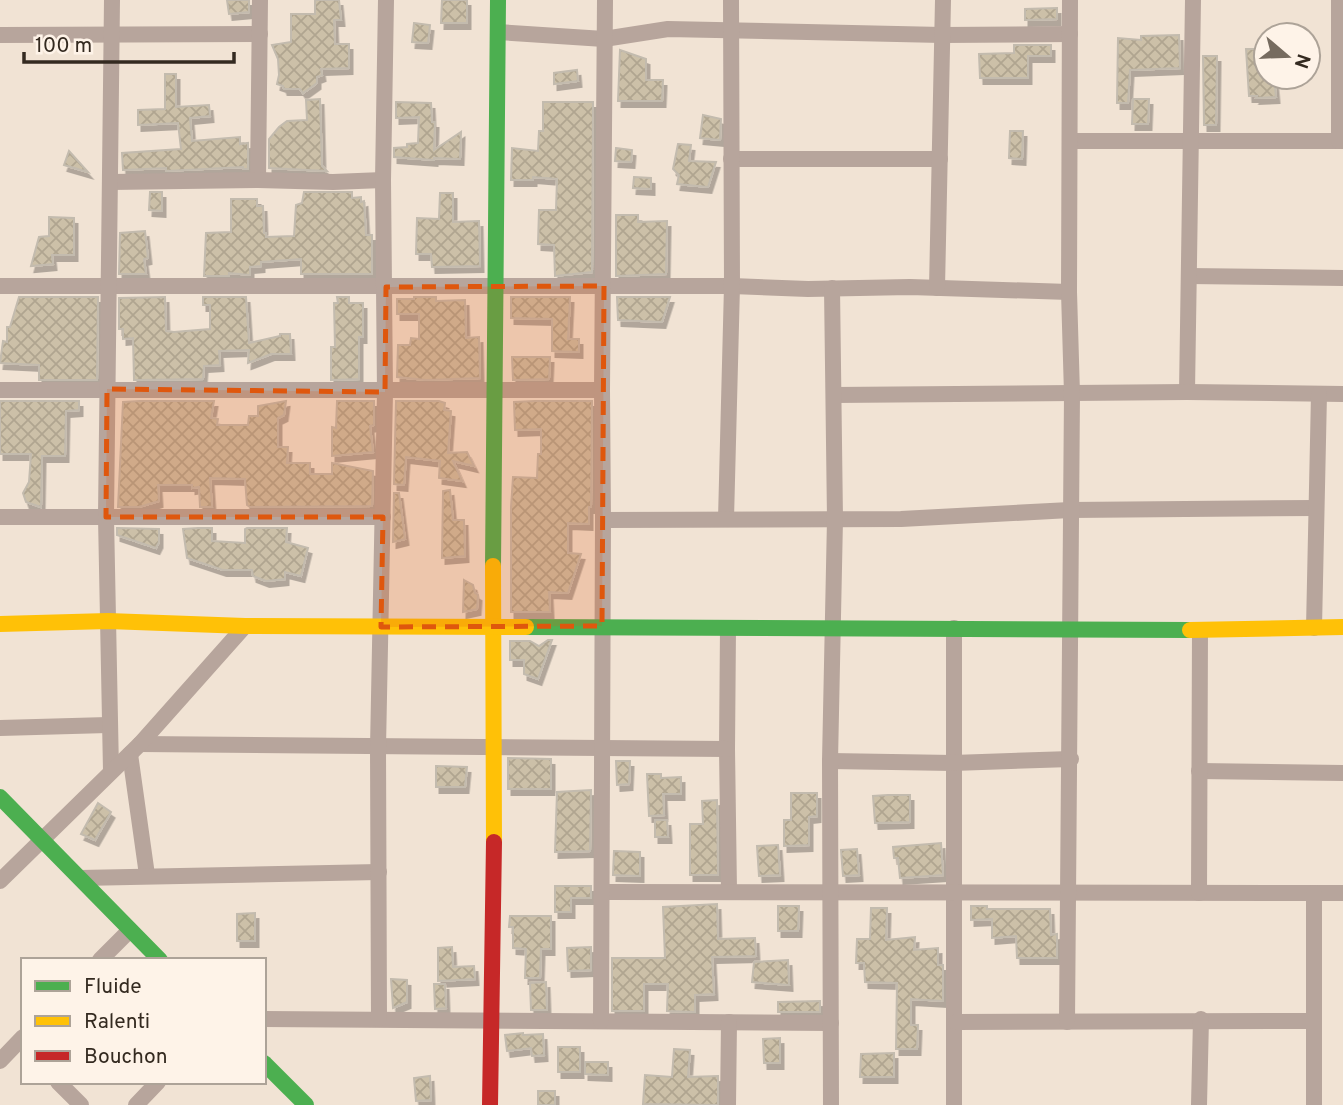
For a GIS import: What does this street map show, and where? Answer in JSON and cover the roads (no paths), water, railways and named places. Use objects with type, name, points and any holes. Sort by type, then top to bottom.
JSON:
[{"type":"street","points":[[111,771],[106,517],[112,0]]},
{"type":"street","points":[[258,180],[260,0]]},
{"type":"street","points":[[379,1019],[386,0]]},
{"type":"street","points":[[490,1105],[493,1020],[492,627],[498,0]]},
{"type":"street","points":[[601,1021],[601,390],[605,0]]},
{"type":"street","points":[[726,519],[732,286],[731,0]]},
{"type":"street","points":[[937,288],[943,0]]},
{"type":"street","points":[[1067,1022],[1071,760],[1070,0]]},
{"type":"street","points":[[1187,392],[1193,0]]},
{"type":"street","points":[[1071,141],[1341,141],[1340,11]]},
{"type":"street","points":[[498,32],[604,39],[658,30],[942,35],[1070,34]]},
{"type":"street","points":[[0,35],[260,34]]},
{"type":"street","points":[[731,159],[940,159]]},
{"type":"street","points":[[111,182],[383,180]]},
{"type":"street","points":[[1189,276],[1343,278]]},
{"type":"street","points":[[0,286],[732,286],[1069,292]]},
{"type":"street","points":[[831,1105],[830,761],[835,520],[832,288]]},
{"type":"street","points":[[0,390],[601,390]]},
{"type":"street","points":[[834,395],[1187,392],[1343,394]]},
{"type":"street","points":[[1314,628],[1319,394]]},
{"type":"street","points":[[603,520],[901,519],[1070,510],[1315,508]]},
{"type":"street","points":[[0,517],[383,517]]},
{"type":"street","points":[[0,624],[108,621],[245,626],[1200,630],[1343,627]]},
{"type":"street","points":[[0,881],[135,749],[245,626]]},
{"type":"street","points":[[728,628],[729,891]]},
{"type":"street","points":[[954,628],[954,1105]]},
{"type":"street","points":[[1199,893],[1200,630]]},
{"type":"street","points":[[0,728],[108,725]]},
{"type":"street","points":[[135,749],[494,747],[727,750]]},
{"type":"street","points":[[135,749],[147,875]]},
{"type":"street","points":[[830,761],[953,763],[1071,760]]},
{"type":"street","points":[[1199,772],[1343,773]]},
{"type":"street","points":[[0,797],[158,958]]},
{"type":"street","points":[[80,878],[379,872]]},
{"type":"street","points":[[603,891],[1343,892]]},
{"type":"street","points":[[1314,893],[1314,1105]]},
{"type":"street","points":[[102,958],[130,930]]},
{"type":"street","points":[[266,1019],[831,1023]]},
{"type":"street","points":[[1199,1105],[1200,1019]]},
{"type":"street","points":[[956,1022],[1314,1020]]},
{"type":"street","points":[[728,1105],[729,1022]]},
{"type":"street","points":[[0,1060],[21,1042]]},
{"type":"street","points":[[266,1065],[306,1105]]},
{"type":"street","points":[[60,1084],[80,1105]]},
{"type":"street","points":[[136,1105],[156,1084]]}]
